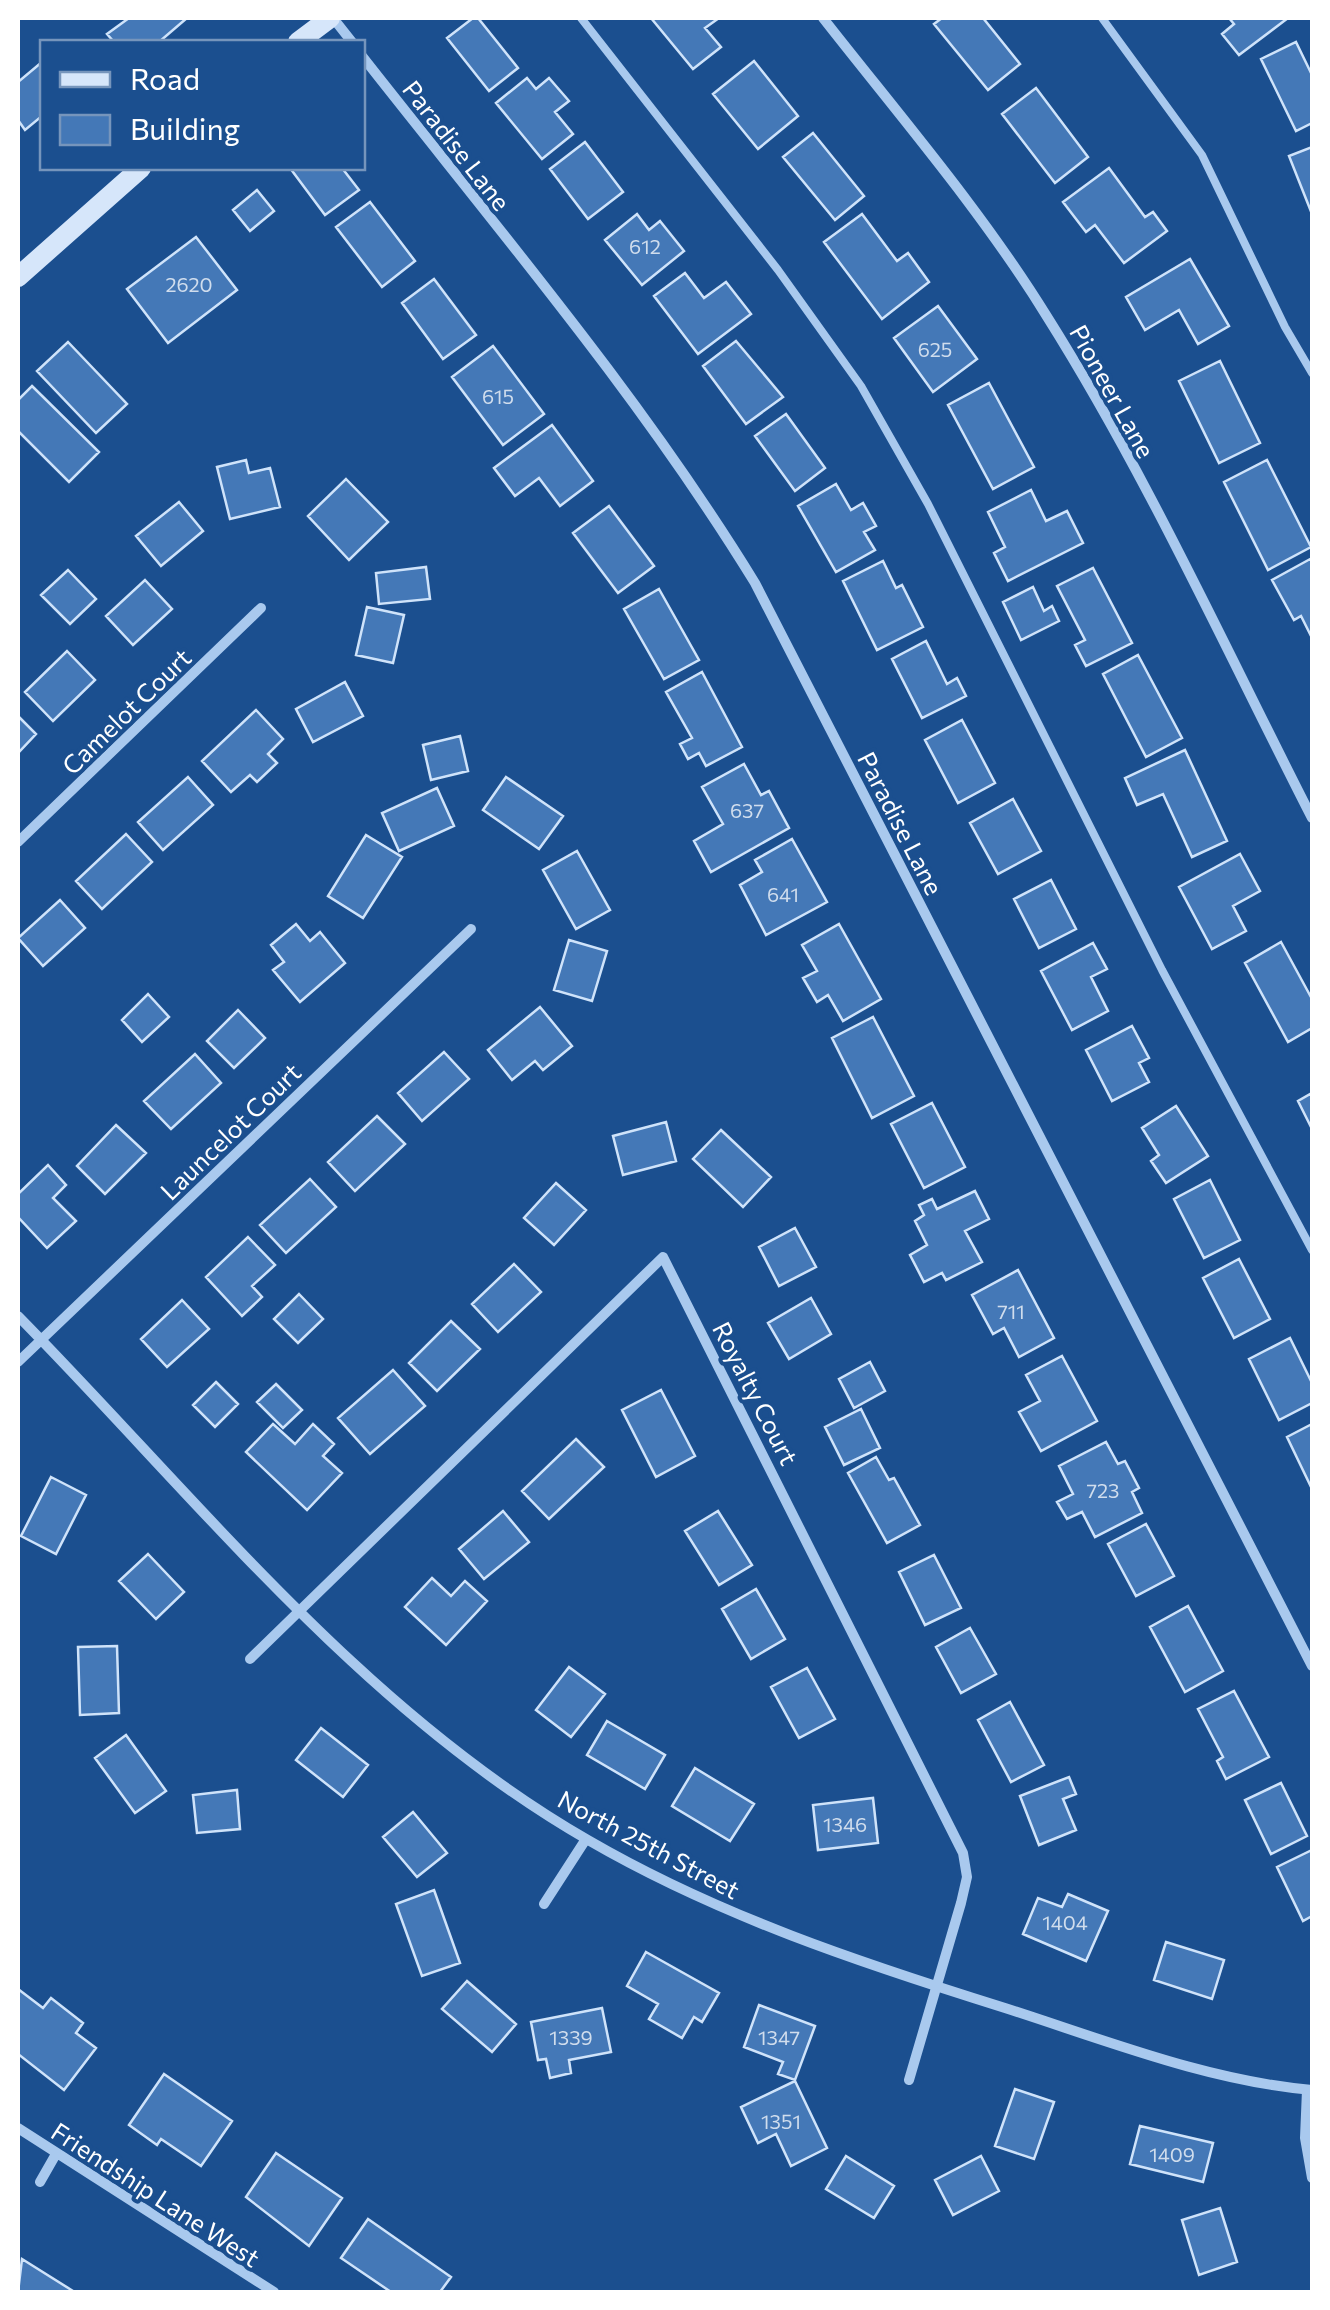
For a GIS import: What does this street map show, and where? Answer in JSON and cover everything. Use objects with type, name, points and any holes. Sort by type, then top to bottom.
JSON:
[{"type":"street","points":[[301,40],[331,18],[350,40]]},
{"type":"street","name":"Pioneer Lane","points":[[823,18],[986,226],[1045,312],[1128,458],[1312,818]]},
{"type":"street","name":"Paradise Lane","points":[[365,60],[643,416],[704,500],[755,583],[1312,1666]]},
{"type":"street","points":[[18,277],[139,170]]},
{"type":"street","name":"Camelot Court","points":[[18,842],[261,608]]},
{"type":"street","name":"Launcelot Court","points":[[18,1362],[471,930]]},
{"type":"street","name":"Royalty Court","points":[[250,1658],[663,1257],[955,1828],[967,1877],[909,2080]]},
{"type":"street","name":"North 25th Street","points":[[18,1316],[300,1610],[398,1704],[455,1750],[586,1839],[765,1926],[936,1987],[1178,2063],[1310,2090]]},
{"type":"street","points":[[544,1904],[586,1839]]},
{"type":"street","points":[[1310,2090],[1305,2138],[1312,2178]]},
{"type":"street","name":"Friendship Lane West","points":[[18,2128],[274,2292]]},
{"type":"street","points":[[40,2182],[56,2154]]},
{"type":"lane","points":[[581,18],[861,386],[928,504],[1162,970],[1312,1250]]},
{"type":"lane","points":[[1102,18],[1202,155],[1284,327],[1312,374]]},
{"type":"building","points":[[129,18],[187,18],[161,40],[112,40],[107,34]]},
{"type":"building","points":[[478,18],[518,68],[489,91],[447,38]]},
{"type":"building","points":[[651,18],[719,18],[705,28],[721,47],[693,69]]},
{"type":"building","points":[[942,18],[983,18],[1020,64],[988,90],[934,24]]},
{"type":"building","points":[[1229,18],[1288,18],[1239,55],[1222,34],[1234,24]]},
{"type":"building","points":[[1296,42],[1312,75],[1312,123],[1296,131],[1261,59]]},
{"type":"building","points":[[754,61],[798,116],[758,149],[713,94]]},
{"type":"building","points":[[40,64],[40,118],[25,130],[18,120],[18,82]]},
{"type":"building","points":[[527,78],[536,89],[549,78],[569,101],[555,112],[573,134],[542,159],[496,103]]},
{"type":"building","points":[[1036,88],[1088,157],[1055,183],[1002,114]]},
{"type":"building","points":[[813,133],[864,196],[835,220],[783,157]]},
{"type":"building","points":[[585,142],[623,192],[588,219],[550,169]]},
{"type":"building","points":[[1312,147],[1312,214],[1289,156]]},
{"type":"building","points":[[1109,168],[1145,217],[1153,212],[1167,231],[1124,263],[1095,225],[1086,232],[1063,202]]},
{"type":"building","points":[[291,170],[344,170],[359,190],[325,215]]},
{"type":"building","points":[[257,190],[274,211],[250,231],[233,210]]},
{"type":"building","points":[[370,202],[415,261],[382,287],[336,227]]},
{"type":"building","points":[[637,214],[649,230],[660,221],[684,251],[642,285],[605,240]]},
{"type":"building","points":[[862,214],[897,261],[908,253],[929,282],[882,319],[824,242]]},
{"type":"building","points":[[196,237],[237,290],[168,343],[127,289]]},
{"type":"building","points":[[1190,259],[1229,326],[1198,344],[1179,310],[1145,330],[1126,297]]},
{"type":"building","points":[[685,273],[704,298],[726,282],[751,314],[698,354],[654,296]]},
{"type":"building","points":[[434,279],[476,335],[443,359],[402,303]]},
{"type":"building","points":[[938,306],[977,359],[933,392],[894,338]]},
{"type":"building","points":[[736,341],[783,397],[746,424],[703,366]]},
{"type":"building","points":[[68,342],[127,404],[96,433],[37,371]]},
{"type":"building","points":[[493,346],[544,414],[503,445],[452,377]]},
{"type":"building","points":[[1220,361],[1260,443],[1219,463],[1179,381]]},
{"type":"building","points":[[989,383],[1034,467],[993,489],[948,405]]},
{"type":"building","points":[[32,386],[99,452],[69,482],[18,431],[18,400]]},
{"type":"building","points":[[786,414],[825,468],[795,491],[755,436]]},
{"type":"building","points":[[552,425],[593,481],[560,506],[539,478],[515,496],[494,468]]},
{"type":"building","points":[[246,460],[249,473],[270,468],[280,507],[230,519],[217,467]]},
{"type":"building","points":[[1267,460],[1311,547],[1268,570],[1224,482]]},
{"type":"building","points":[[346,479],[388,522],[349,560],[308,516]]},
{"type":"building","points":[[836,484],[851,510],[863,503],[876,526],[864,532],[875,550],[836,572],[798,506]]},
{"type":"building","points":[[1031,490],[1046,521],[1067,511],[1083,543],[1008,581],[994,553],[1005,547],[988,512]]},
{"type":"building","points":[[179,502],[203,531],[161,566],[136,536]]},
{"type":"building","points":[[609,506],[654,566],[618,593],[573,533]]},
{"type":"building","points":[[1312,558],[1312,638],[1301,616],[1294,620],[1272,580]]},
{"type":"building","points":[[883,561],[896,588],[902,585],[923,627],[877,650],[843,581]]},
{"type":"building","points":[[426,567],[430,599],[379,604],[376,573]]},
{"type":"building","points":[[1093,568],[1132,643],[1086,666],[1075,645],[1085,640],[1057,586]]},
{"type":"building","points":[[68,570],[96,599],[70,624],[41,595]]},
{"type":"building","points":[[145,580],[172,609],[133,645],[106,616]]},
{"type":"building","points":[[1033,587],[1044,611],[1052,606],[1059,621],[1021,640],[1003,602]]},
{"type":"building","points":[[659,589],[699,660],[664,679],[624,609]]},
{"type":"building","points":[[367,607],[404,615],[393,663],[356,655]]},
{"type":"building","points":[[926,641],[947,684],[957,678],[966,696],[922,718],[892,659]]},
{"type":"building","points":[[67,651],[95,680],[53,721],[25,692]]},
{"type":"building","points":[[1138,655],[1182,738],[1146,757],[1103,674]]},
{"type":"building","points":[[702,672],[742,747],[706,766],[699,753],[688,759],[680,744],[692,738],[666,692]]},
{"type":"building","points":[[345,682],[363,716],[313,742],[296,709]]},
{"type":"building","points":[[256,710],[283,739],[268,754],[277,763],[257,782],[250,775],[231,792],[202,761]]},
{"type":"building","points":[[18,716],[36,734],[18,753]]},
{"type":"building","points":[[962,720],[995,783],[958,803],[925,740]]},
{"type":"building","points":[[460,736],[468,771],[431,780],[423,745]]},
{"type":"building","points":[[1185,750],[1227,841],[1192,857],[1163,794],[1137,805],[1125,778]]},
{"type":"building","points":[[744,764],[761,795],[769,791],[789,828],[711,872],[694,841],[723,824],[702,787]]},
{"type":"building","points":[[188,777],[213,805],[163,850],[138,822]]},
{"type":"building","points":[[506,777],[563,816],[539,849],[483,810]]},
{"type":"building","points":[[437,788],[454,826],[399,851],[382,813]]},
{"type":"building","points":[[1013,799],[1041,851],[998,874],[970,823]]},
{"type":"building","points":[[126,834],[152,862],[102,909],[76,881]]},
{"type":"building","points":[[366,835],[402,857],[363,918],[328,896]]},
{"type":"building","points":[[792,839],[827,902],[766,935],[740,885],[762,872],[755,860]]},
{"type":"building","points":[[577,851],[610,910],[576,929],[543,870]]},
{"type":"building","points":[[1240,854],[1260,891],[1233,906],[1246,931],[1212,949],[1179,887]]},
{"type":"building","points":[[1051,880],[1076,929],[1039,948],[1014,899]]},
{"type":"building","points":[[60,900],[85,928],[43,966],[18,938]]},
{"type":"building","points":[[296,924],[310,941],[320,932],[345,963],[300,1002],[273,970],[284,962],[271,945]]},
{"type":"building","points":[[839,924],[881,999],[843,1021],[828,995],[817,1002],[803,978],[817,971],[802,945]]},
{"type":"building","points":[[569,940],[607,951],[592,1001],[554,990]]},
{"type":"building","points":[[1281,942],[1312,999],[1312,1028],[1288,1042],[1245,963]]},
{"type":"building","points":[[1093,943],[1107,969],[1091,977],[1108,1011],[1072,1030],[1041,971]]},
{"type":"building","points":[[148,994],[169,1017],[142,1042],[122,1020]]},
{"type":"building","points":[[540,1007],[572,1046],[543,1070],[535,1061],[512,1080],[488,1050]]},
{"type":"building","points":[[238,1010],[265,1038],[234,1068],[207,1041]]},
{"type":"building","points":[[873,1017],[914,1096],[872,1118],[832,1038]]},
{"type":"building","points":[[1132,1026],[1149,1058],[1139,1063],[1149,1082],[1112,1101],[1086,1050]]},
{"type":"building","points":[[444,1052],[469,1079],[422,1121],[398,1093]]},
{"type":"building","points":[[195,1054],[221,1083],[171,1129],[144,1101]]},
{"type":"building","points":[[1312,1093],[1312,1129],[1298,1101]]},
{"type":"building","points":[[932,1103],[965,1167],[924,1188],[891,1124]]},
{"type":"building","points":[[1176,1106],[1208,1156],[1166,1183],[1151,1161],[1159,1155],[1142,1128]]},
{"type":"building","points":[[377,1116],[405,1144],[355,1191],[328,1162]]},
{"type":"building","points":[[666,1122],[676,1161],[623,1175],[613,1136]]},
{"type":"building","points":[[116,1125],[146,1153],[105,1194],[77,1166]]},
{"type":"building","points":[[721,1130],[771,1177],[743,1207],[693,1159]]},
{"type":"building","points":[[48,1165],[66,1185],[53,1198],[76,1221],[47,1248],[18,1217],[18,1194]]},
{"type":"building","points":[[310,1179],[336,1207],[286,1253],[260,1225]]},
{"type":"building","points":[[1210,1180],[1240,1240],[1204,1258],[1174,1199]]},
{"type":"building","points":[[556,1183],[586,1210],[554,1245],[524,1218]]},
{"type":"building","points":[[975,1191],[989,1219],[965,1231],[982,1262],[946,1280],[942,1273],[924,1282],[910,1255],[927,1245],[915,1221],[924,1215],[919,1205],[932,1199],[937,1209]]},
{"type":"building","points":[[795,1228],[816,1267],[779,1286],[759,1247]]},
{"type":"building","points":[[248,1237],[275,1265],[252,1286],[262,1297],[242,1316],[206,1277]]},
{"type":"building","points":[[1239,1259],[1270,1319],[1234,1338],[1203,1278]]},
{"type":"building","points":[[514,1264],[541,1292],[498,1332],[472,1304]]},
{"type":"building","points":[[1018,1270],[1054,1338],[1019,1357],[1004,1328],[993,1334],[972,1295]]},
{"type":"building","points":[[299,1294],[323,1319],[298,1343],[274,1319]]},
{"type":"building","points":[[811,1298],[831,1334],[789,1359],[768,1323]]},
{"type":"building","points":[[182,1300],[209,1329],[167,1367],[141,1339]]},
{"type":"building","points":[[451,1321],[480,1349],[437,1391],[409,1363]]},
{"type":"building","points":[[1290,1338],[1312,1383],[1312,1403],[1279,1420],[1249,1359]]},
{"type":"building","points":[[1062,1356],[1097,1421],[1041,1451],[1019,1412],[1040,1401],[1026,1375]]},
{"type":"building","points":[[870,1362],[885,1391],[854,1408],[839,1379]]},
{"type":"building","points":[[393,1370],[425,1406],[370,1454],[338,1418]]},
{"type":"building","points":[[216,1382],[238,1404],[215,1427],[193,1405]]},
{"type":"building","points":[[276,1384],[302,1410],[283,1428],[257,1402]]},
{"type":"building","points":[[661,1390],[695,1456],[656,1477],[622,1410]]},
{"type":"building","points":[[861,1409],[880,1448],[844,1465],[825,1427]]},
{"type":"building","points":[[273,1424],[295,1444],[313,1424],[334,1444],[323,1456],[342,1473],[307,1510],[246,1452]]},
{"type":"building","points":[[1312,1424],[1312,1489],[1287,1437]]},
{"type":"building","points":[[576,1439],[604,1467],[549,1519],[522,1491]]},
{"type":"building","points":[[1106,1442],[1118,1464],[1125,1461],[1139,1488],[1132,1492],[1142,1513],[1095,1537],[1082,1512],[1067,1519],[1057,1502],[1073,1494],[1059,1466]]},
{"type":"building","points":[[876,1457],[889,1480],[894,1478],[920,1525],[887,1543],[848,1473]]},
{"type":"building","points":[[51,1477],[86,1495],[56,1554],[21,1536]]},
{"type":"building","points":[[503,1511],[529,1542],[484,1579],[459,1549]]},
{"type":"building","points":[[718,1511],[752,1565],[719,1585],[685,1531]]},
{"type":"building","points":[[1146,1524],[1174,1576],[1136,1596],[1108,1544]]},
{"type":"building","points":[[148,1554],[184,1592],[156,1619],[119,1581]]},
{"type":"building","points":[[934,1555],[961,1608],[925,1625],[899,1572]]},
{"type":"building","points":[[432,1578],[451,1596],[465,1581],[487,1601],[446,1645],[405,1607]]},
{"type":"building","points":[[756,1589],[785,1639],[751,1659],[722,1609]]},
{"type":"building","points":[[1188,1606],[1223,1671],[1185,1692],[1150,1627]]},
{"type":"building","points":[[970,1628],[996,1674],[961,1693],[936,1647]]},
{"type":"building","points":[[117,1646],[119,1713],[80,1715],[78,1647]]},
{"type":"building","points":[[569,1667],[605,1694],[571,1737],[536,1710]]},
{"type":"building","points":[[807,1668],[835,1719],[799,1738],[771,1687]]},
{"type":"building","points":[[1234,1691],[1269,1757],[1226,1779],[1217,1761],[1223,1757],[1198,1709]]},
{"type":"building","points":[[1010,1702],[1044,1765],[1011,1782],[978,1720]]},
{"type":"building","points":[[607,1721],[665,1755],[645,1789],[587,1755]]},
{"type":"building","points":[[321,1728],[368,1765],[343,1797],[296,1760]]},
{"type":"building","points":[[126,1735],[166,1791],[135,1813],[95,1758]]},
{"type":"building","points":[[695,1768],[754,1804],[730,1841],[672,1806]]},
{"type":"building","points":[[1069,1777],[1076,1794],[1063,1799],[1076,1830],[1039,1845],[1020,1796]]},
{"type":"building","points":[[1281,1783],[1307,1836],[1271,1854],[1245,1800]]},
{"type":"building","points":[[237,1790],[240,1829],[197,1833],[193,1795]]},
{"type":"building","points":[[873,1798],[878,1843],[818,1850],[813,1805]]},
{"type":"building","points":[[413,1812],[447,1853],[417,1877],[383,1837]]},
{"type":"building","points":[[1312,1850],[1312,1916],[1303,1921],[1277,1867]]},
{"type":"building","points":[[434,1890],[460,1963],[422,1976],[396,1904]]},
{"type":"building","points":[[1068,1894],[1108,1911],[1086,1961],[1023,1934],[1038,1898],[1062,1907]]},
{"type":"building","points":[[1166,1942],[1224,1960],[1212,1999],[1154,1980]]},
{"type":"building","points":[[646,1952],[719,1993],[702,2022],[694,2017],[682,2038],[649,2019],[658,2004],[627,1986]]},
{"type":"building","points":[[467,1981],[516,2024],[492,2052],[442,2009]]},
{"type":"building","points":[[18,1989],[43,2008],[51,1998],[83,2023],[76,2033],[96,2048],[64,2090],[18,2054]]},
{"type":"building","points":[[759,2005],[815,2026],[795,2080],[778,2074],[783,2062],[744,2047]]},
{"type":"building","points":[[602,2008],[611,2052],[569,2060],[571,2073],[550,2078],[546,2059],[538,2060],[531,2022]]},
{"type":"building","points":[[164,2074],[232,2121],[201,2166],[161,2139],[157,2145],[129,2125]]},
{"type":"building","points":[[795,2081],[827,2148],[791,2166],[776,2134],[758,2143],[741,2107]]},
{"type":"building","points":[[1015,2089],[1054,2102],[1034,2159],[995,2146]]},
{"type":"building","points":[[1140,2126],[1213,2143],[1203,2182],[1130,2164]]},
{"type":"building","points":[[276,2153],[342,2198],[309,2246],[246,2197]]},
{"type":"building","points":[[846,2156],[894,2186],[874,2218],[826,2189]]},
{"type":"building","points":[[981,2156],[999,2191],[953,2215],[935,2180]]},
{"type":"building","points":[[1220,2208],[1237,2262],[1199,2275],[1182,2220]]},
{"type":"building","points":[[368,2219],[451,2277],[440,2292],[391,2292],[341,2258]]},
{"type":"building","points":[[22,2259],[73,2291],[18,2292]]}]
